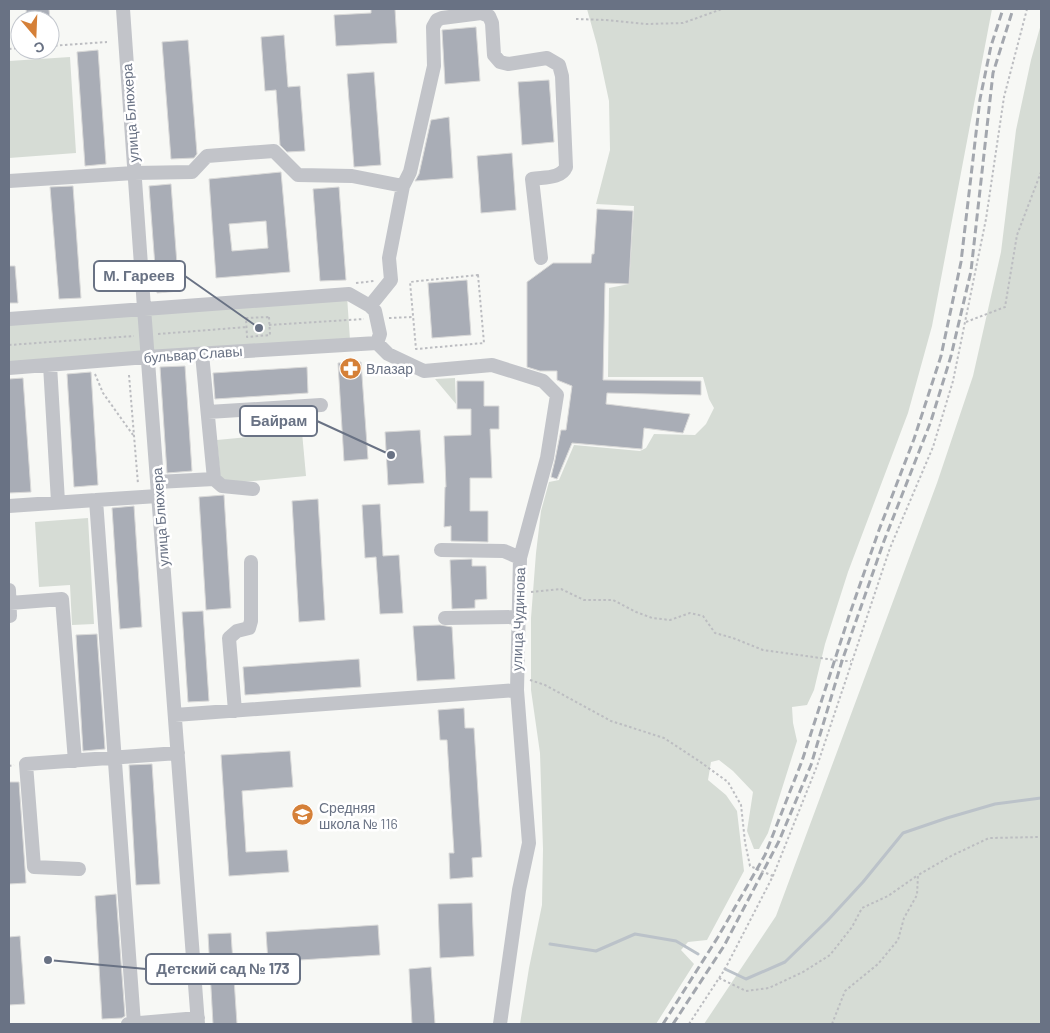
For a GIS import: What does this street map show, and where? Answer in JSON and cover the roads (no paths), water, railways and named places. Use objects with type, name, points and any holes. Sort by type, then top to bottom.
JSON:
[{"type":"street","name":"улица Блюхера","points":[[123,9],[198,1021]]},
{"type":"street","points":[[374,312],[391,280],[389,258],[403,186],[410,172],[434,66],[433,27],[437,20],[442,18],[481,13],[489,16],[492,23],[494,55],[500,62],[508,64],[546,58],[559,65],[562,76],[566,167],[564,173],[557,176],[532,179],[541,258]]},
{"type":"street","points":[[9,181],[134,172],[192,172],[207,156],[274,151],[298,175],[352,176],[403,186]]},
{"type":"street","points":[[9,319],[349,294],[374,312],[380,334],[376,343]]},
{"type":"street","name":"бульвар Славы","points":[[9,368],[148,357],[376,343]]},
{"type":"street","name":"улица Чудинова","points":[[376,343],[388,354],[424,371],[492,365],[543,381],[557,395],[547,458],[520,558],[517,683],[529,843],[519,890],[500,1024]]},
{"type":"street","points":[[202,354],[214,479],[222,486],[253,489]]},
{"type":"street","points":[[50,365],[58,502]]},
{"type":"street","points":[[208,412],[321,405]]},
{"type":"street","points":[[9,506],[96,500],[214,479]]},
{"type":"street","points":[[96,500],[134,1024]]},
{"type":"street","points":[[441,550],[504,551],[520,558]]},
{"type":"street","points":[[235,711],[229,638],[237,632],[249,628],[251,621],[251,562]]},
{"type":"street","points":[[9,603],[62,599],[75,761]]},
{"type":"street","points":[[445,618],[518,617]]},
{"type":"street","points":[[175,715],[235,711],[517,683]]},
{"type":"street","points":[[79,869],[34,867],[26,764],[178,753]]},
{"type":"street","points":[[128,1024],[198,1021]]},
{"type":"waterway","points":[[725,969],[746,979],[785,962],[863,882],[903,833],[995,804],[1041,798]]},
{"type":"waterway","points":[[550,944],[596,951],[635,934],[676,941],[698,954]]},
{"type":"railway","points":[[663,1024],[718,937],[765,855],[802,761],[849,616],[914,439],[941,356],[961,262],[980,99],[991,46],[1003,9]]},
{"type":"railway","points":[[673,1024],[724,946],[779,841],[811,765],[842,661],[884,541],[931,421],[951,356],[971,271],[993,73],[1013,9]]},
{"type":"place","name":"М. Гареев","points":[[259,328]]},
{"type":"place","name":"Влазар","points":[[350,368]]},
{"type":"place","name":"Байрам","points":[[391,455]]},
{"type":"place","name":"Средняя школа № 116","points":[[303,815]]},
{"type":"place","name":"Детский сад № 173","points":[[48,960]]}]
